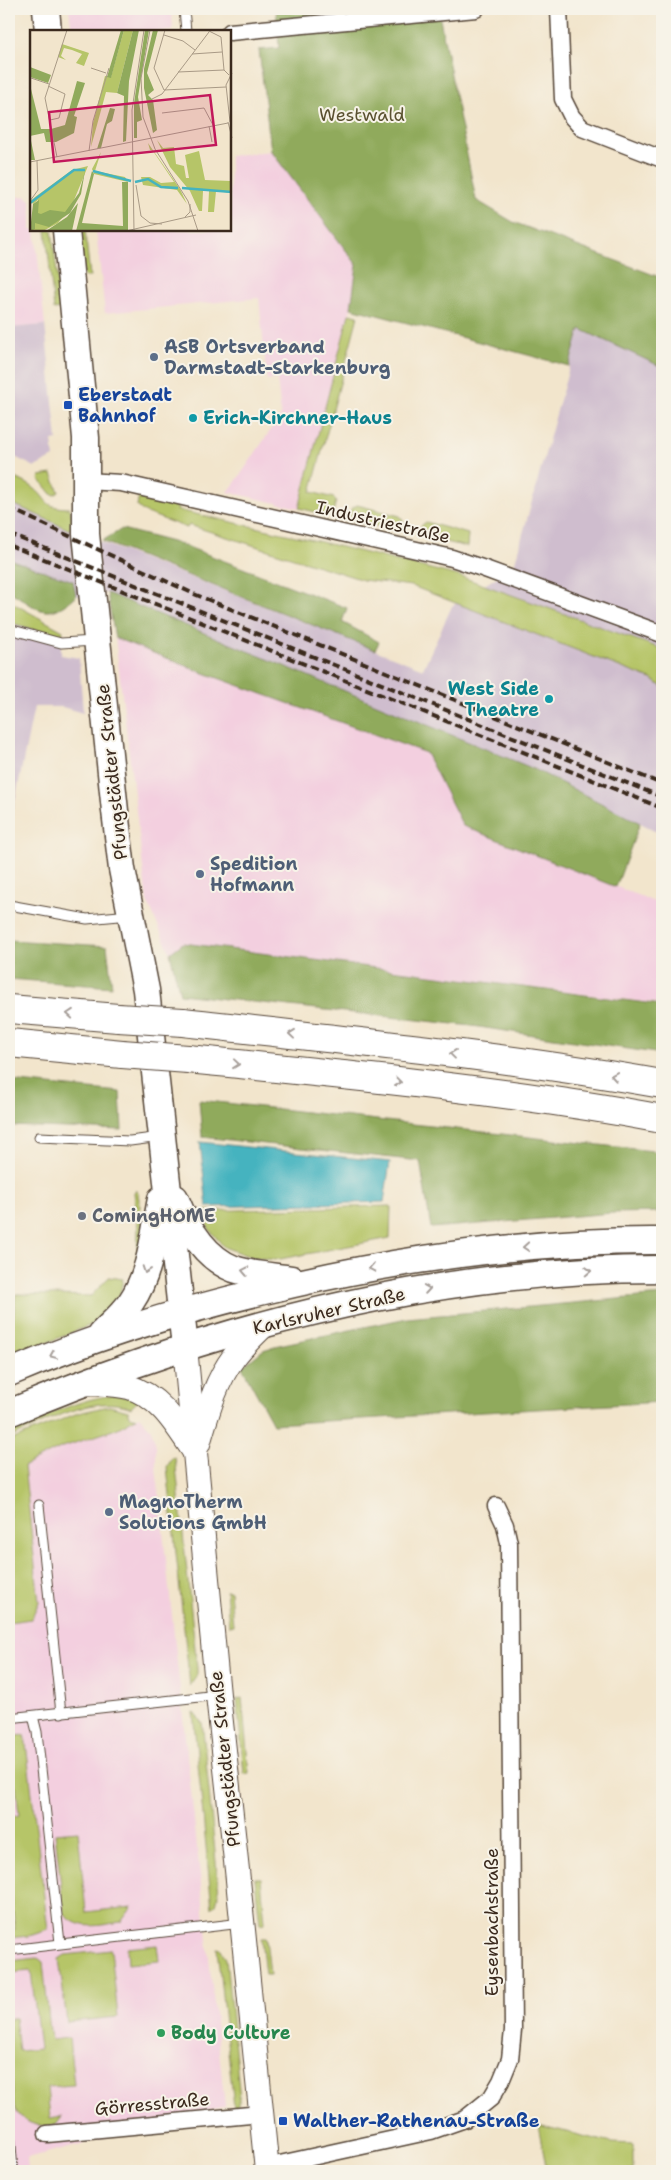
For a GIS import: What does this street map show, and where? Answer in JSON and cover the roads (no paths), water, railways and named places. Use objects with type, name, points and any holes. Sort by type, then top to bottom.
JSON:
[{"type":"highway","points":[[9,1009],[183,1022],[383,1044],[556,1067],[662,1084]]},
{"type":"highway","points":[[9,1043],[188,1059],[448,1088],[662,1119]]},
{"type":"highway","points":[[9,1054],[122,1054]]},
{"type":"main road","points":[[46,9],[48,30]]},
{"type":"main road","name":"Pfungstädter Straße","points":[[66,231],[86,438],[86,534],[97,641],[115,811],[130,915],[146,990],[185,1347],[266,2169]]},
{"type":"main road","points":[[166,1174],[187,1224],[203,1246],[220,1262],[244,1271],[305,1281]]},
{"type":"main road","points":[[97,1337],[123,1312],[136,1294],[148,1266],[166,1174]]},
{"type":"main road","name":"Karlsruher Straße","points":[[9,1373],[97,1337],[181,1311],[305,1281],[420,1259],[476,1251],[589,1242],[662,1241]]},
{"type":"main road","name":"Karlsruher Straße","points":[[9,1413],[81,1382],[185,1347],[357,1302],[460,1283],[576,1272],[662,1269]]},
{"type":"main road","points":[[195,1453],[211,1404],[226,1369],[235,1356],[264,1325]]},
{"type":"main road","points":[[81,1382],[120,1385],[147,1396],[170,1417],[195,1453]]},
{"type":"street","points":[[231,32],[476,9]]},
{"type":"street","points":[[559,9],[563,99],[572,117],[582,128],[662,159]]},
{"type":"street","name":"Industriestraße","points":[[86,482],[126,484],[452,558],[662,634]]},
{"type":"street","name":"Eysenbachstraße","points":[[266,2169],[422,2133],[456,2123],[473,2113],[491,2098],[506,2071],[513,2030],[509,1543],[505,1525],[496,1506]]},
{"type":"street","name":"Görresstraße","points":[[47,2134],[261,2114]]},
{"type":"lane","points":[[184,9],[186,30]]},
{"type":"lane","points":[[9,629],[61,643],[97,641]]},
{"type":"lane","points":[[9,906],[87,919],[130,915]]},
{"type":"lane","points":[[39,1137],[130,1141],[162,1137]]},
{"type":"lane","points":[[39,1505],[61,1713]]},
{"type":"lane","points":[[9,1718],[218,1695]]},
{"type":"lane","points":[[33,1716],[37,1732],[60,1943]]},
{"type":"lane","points":[[9,1950],[243,1923]]},
{"type":"lane","points":[[9,2119],[14,2171]]},
{"type":"water","points":[[200,1142],[390,1162],[384,1202],[207,1207]]},
{"type":"railway","points":[[9,508],[194,594],[662,784]]},
{"type":"railway","points":[[9,534],[662,797]]},
{"type":"railway","points":[[9,545],[662,808]]},
{"type":"place","name":"ASB Ortsverband Darmstadt-Starkenburg","points":[[154,357]]},
{"type":"place","name":"Eberstadt Bahnhof","points":[[68,405]]},
{"type":"place","name":"Erich-Kirchner-Haus","points":[[193,418]]},
{"type":"place","name":"West Side Theatre","points":[[549,699]]},
{"type":"place","name":"Spedition Hofmann","points":[[200,874]]},
{"type":"place","name":"ComingHOME","points":[[82,1216]]},
{"type":"place","name":"MagnoTherm Solutions GmbH","points":[[109,1512]]},
{"type":"place","name":"Body Culture","points":[[161,2033]]},
{"type":"place","name":"Walther-Rathenau-Straße","points":[[283,2121]]},
{"type":"park label","name":"Westwald","points":[[362,115]]}]
